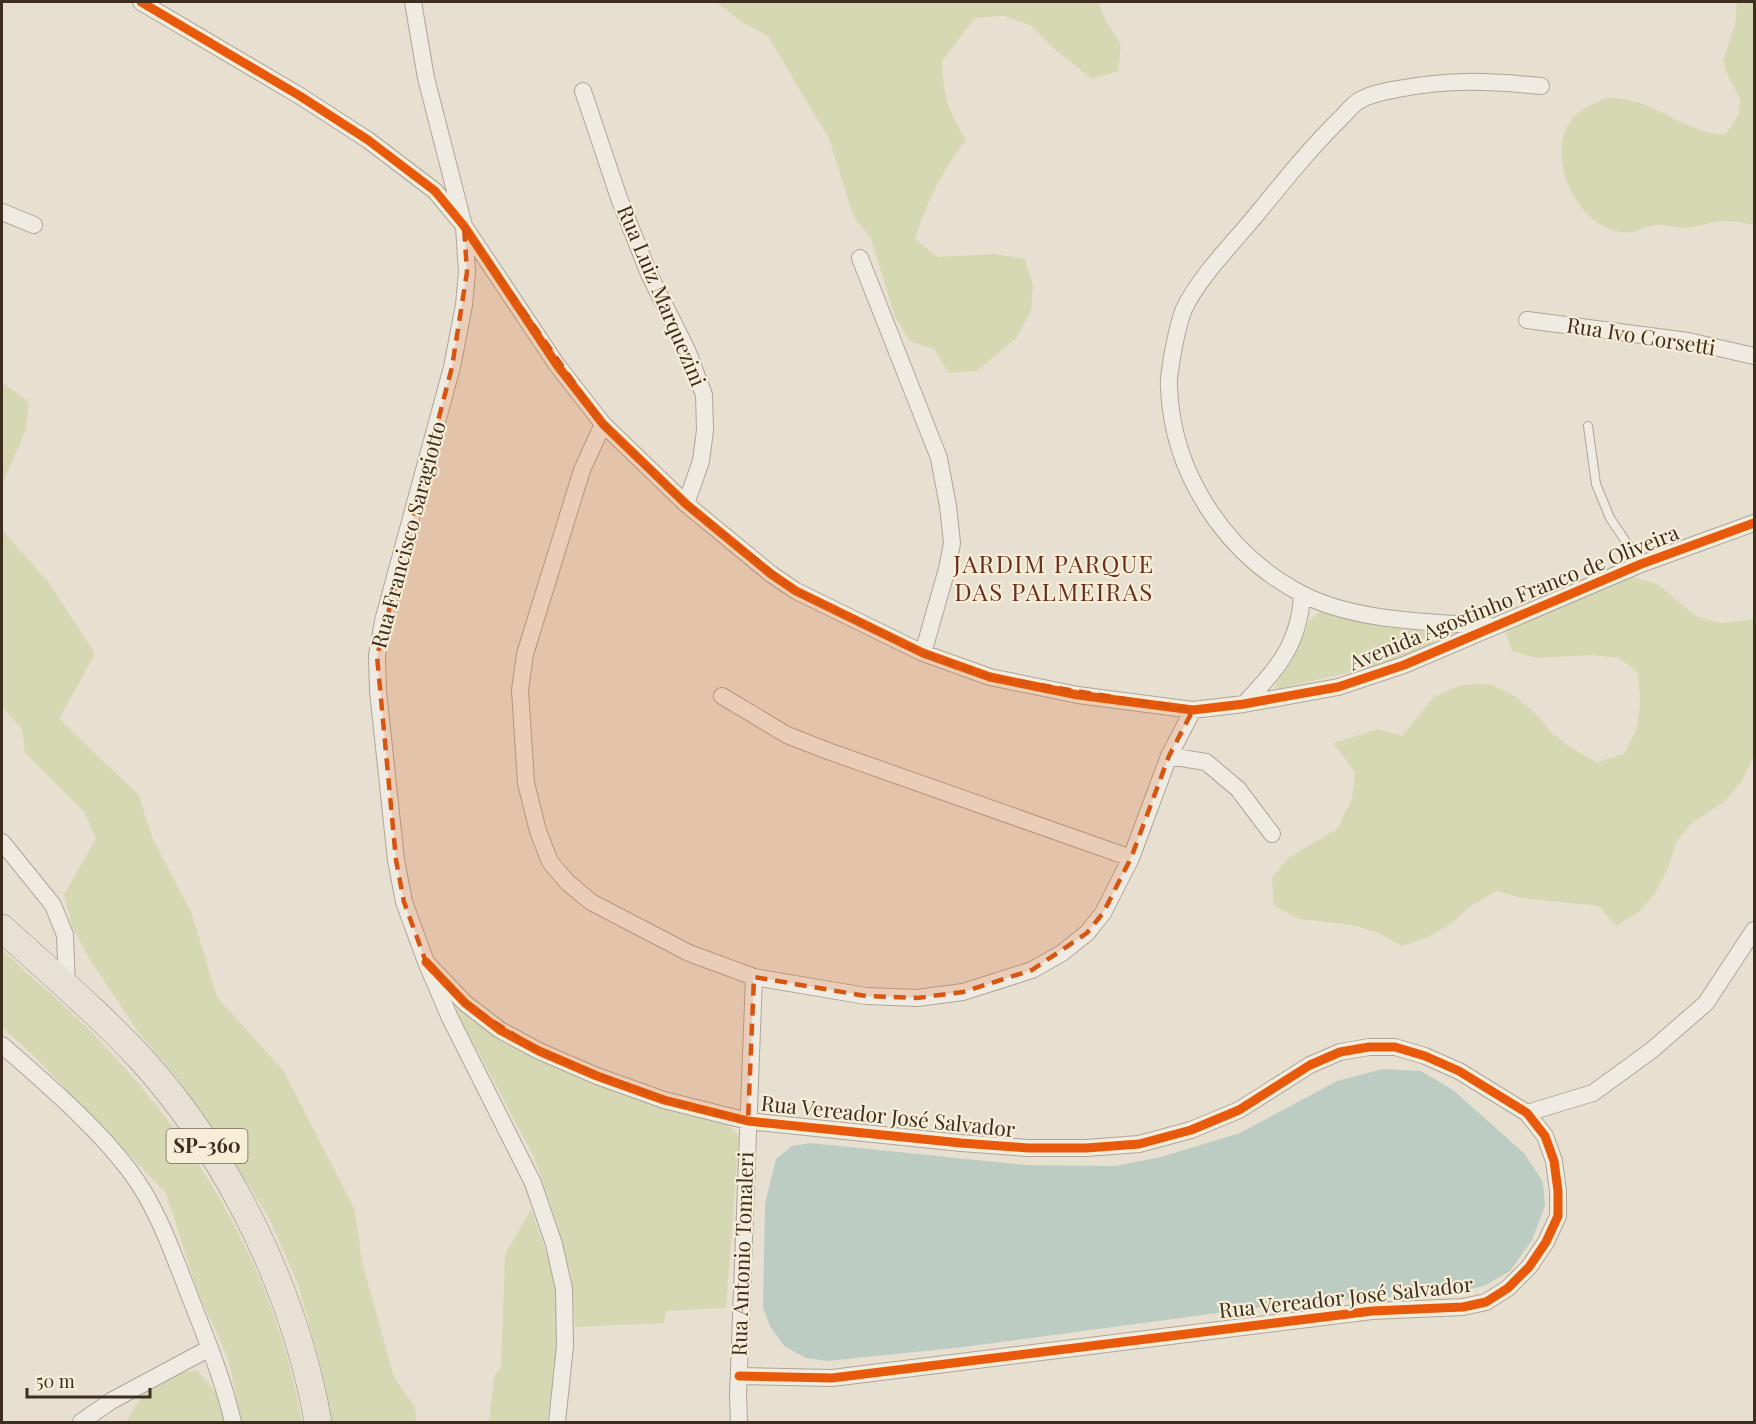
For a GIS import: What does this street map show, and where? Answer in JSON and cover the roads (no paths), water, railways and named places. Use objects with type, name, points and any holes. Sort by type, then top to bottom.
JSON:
[{"type":"main road","name":"SP-360","points":[[2,928],[142,1060],[200,1134],[223,1172],[266,1255],[287,1306],[304,1359],[318,1422]]},
{"type":"street","points":[[141,2],[300,96],[368,140],[435,191],[464,226]]},
{"type":"street","points":[[413,2],[426,78],[464,226]]},
{"type":"street","points":[[1496,626],[1404,620],[1363,614],[1302,594],[1267,572],[1228,536],[1202,500],[1182,460],[1173,429],[1168,384],[1175,337],[1185,308],[1208,273],[1317,142],[1359,100],[1382,92],[1433,82],[1481,81],[1541,86]]},
{"type":"street","name":"Rua Luiz Marquezini","points":[[584,91],[619,198],[649,274],[687,350],[704,395],[705,430],[701,461],[686,504]]},
{"type":"street","points":[[2,212],[34,225]]},
{"type":"street","name":"Avenida Agostinho Franco de Oliveira","points":[[464,226],[557,365],[603,424],[686,504],[771,574],[796,591],[923,653],[990,677],[1078,695],[1194,710],[1244,704],[1338,687],[1404,665],[1641,564],[1755,524]]},
{"type":"street","name":"Rua Francisco Saragiotto","points":[[464,226],[467,272],[464,305],[452,367],[383,621],[377,656],[378,691],[396,860],[404,902],[450,1018],[533,1183],[554,1244],[564,1289],[565,1346],[557,1422]]},
{"type":"street","points":[[860,258],[939,458],[948,506],[952,543],[923,653]]},
{"type":"street","name":"Rua Ivo Corsetti","points":[[1527,320],[1688,341],[1755,356]]},
{"type":"street","points":[[603,424],[582,470],[525,654],[520,690],[526,783],[538,831],[550,862],[567,882],[591,902],[689,953],[754,977],[866,996],[917,998],[963,992],[1032,970],[1062,953],[1087,933],[1103,913],[1131,858],[1169,756],[1194,710]]},
{"type":"street","points":[[1244,704],[1271,677],[1284,657],[1301,615],[1302,594]]},
{"type":"street","points":[[722,696],[797,739],[1131,858]]},
{"type":"street","points":[[1169,756],[1206,762],[1238,789],[1272,834]]},
{"type":"street","points":[[2,842],[53,905],[64,935],[67,988]]},
{"type":"street","points":[[1527,1113],[1593,1093],[1652,1050],[1706,1003],[1755,930]]},
{"type":"street","name":"Rua Vereador José Salvador","points":[[426,962],[465,1004],[500,1030],[539,1051],[597,1076],[664,1100],[748,1121],[1028,1148],[1086,1148],[1138,1144],[1191,1130],[1239,1110],[1310,1065],[1340,1052],[1369,1047],[1395,1047],[1425,1056],[1459,1071],[1527,1113],[1545,1136],[1554,1161],[1558,1191],[1558,1216],[1546,1242],[1529,1267],[1508,1288],[1486,1302],[1462,1307],[1360,1312],[832,1378],[739,1376]]},
{"type":"street","name":"Rua Antonio Tomaleri","points":[[739,1422],[754,977]]},
{"type":"street","points":[[2,1045],[80,1115],[129,1170],[162,1226],[210,1348],[233,1422]]},
{"type":"street","points":[[81,1422],[111,1401],[210,1348]]},
{"type":"lane","points":[[1588,426],[1596,484],[1610,518],[1641,564]]},
{"type":"district","name":"JARDIM PARQUE DAS PALMEIRAS","points":[[1054,579]]}]
